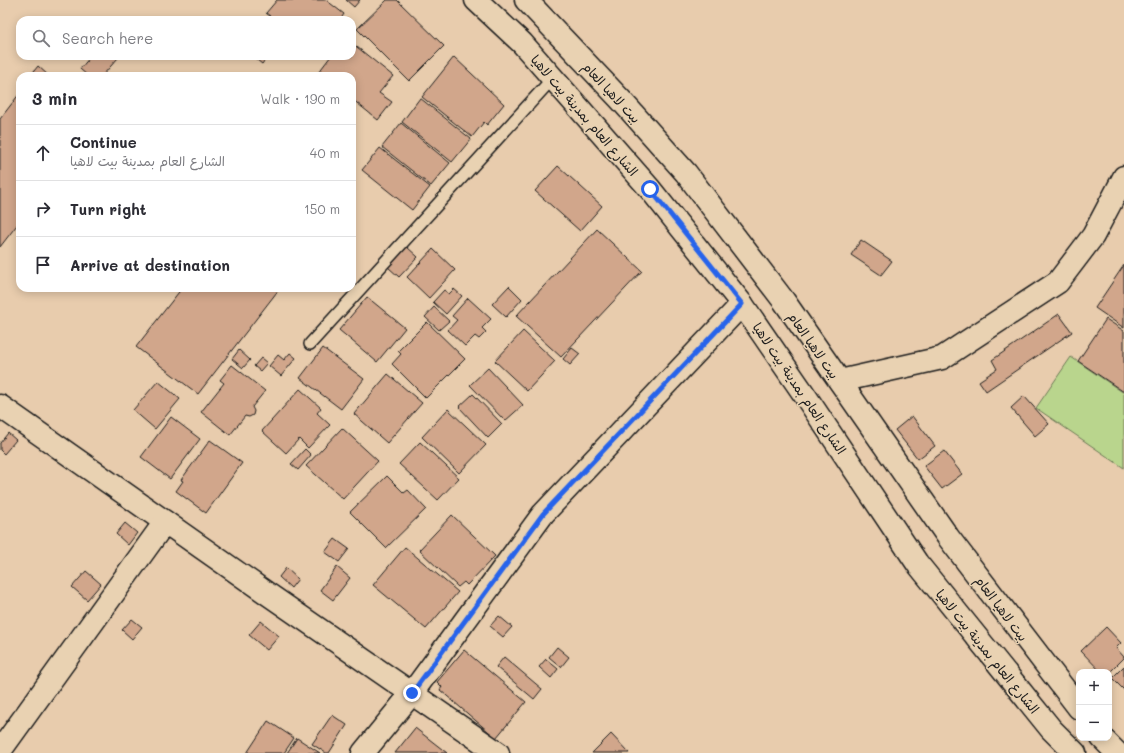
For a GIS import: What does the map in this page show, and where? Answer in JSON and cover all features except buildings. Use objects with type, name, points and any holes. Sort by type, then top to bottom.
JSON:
[{"type":"main road","name":"الشارع العام بمدينة بيت لاهيا","points":[[476,0],[522,44],[553,78],[650,189],[742,304],[917,563],[1051,729],[1075,753]]},
{"type":"main road","name":"بيت لاهيا العام","points":[[526,0],[620,99],[686,173],[784,301],[948,537],[1077,705]]},
{"type":"main road","points":[[840,381],[942,358],[1058,282],[1093,236],[1124,177]]},
{"type":"main road","points":[[363,753],[412,693],[543,514],[742,304]]},
{"type":"main road","points":[[0,406],[498,753]]},
{"type":"main road","points":[[0,751],[165,522]]},
{"type":"main road","points":[[1105,741],[1117,753]]},
{"type":"lane","points":[[310,344],[553,78]]},
{"type":"green space","points":[[1071,357],[1124,393],[1124,468],[1036,408]]},
{"type":"route","points":[[412,693],[543,514],[742,304],[650,189]]}]
